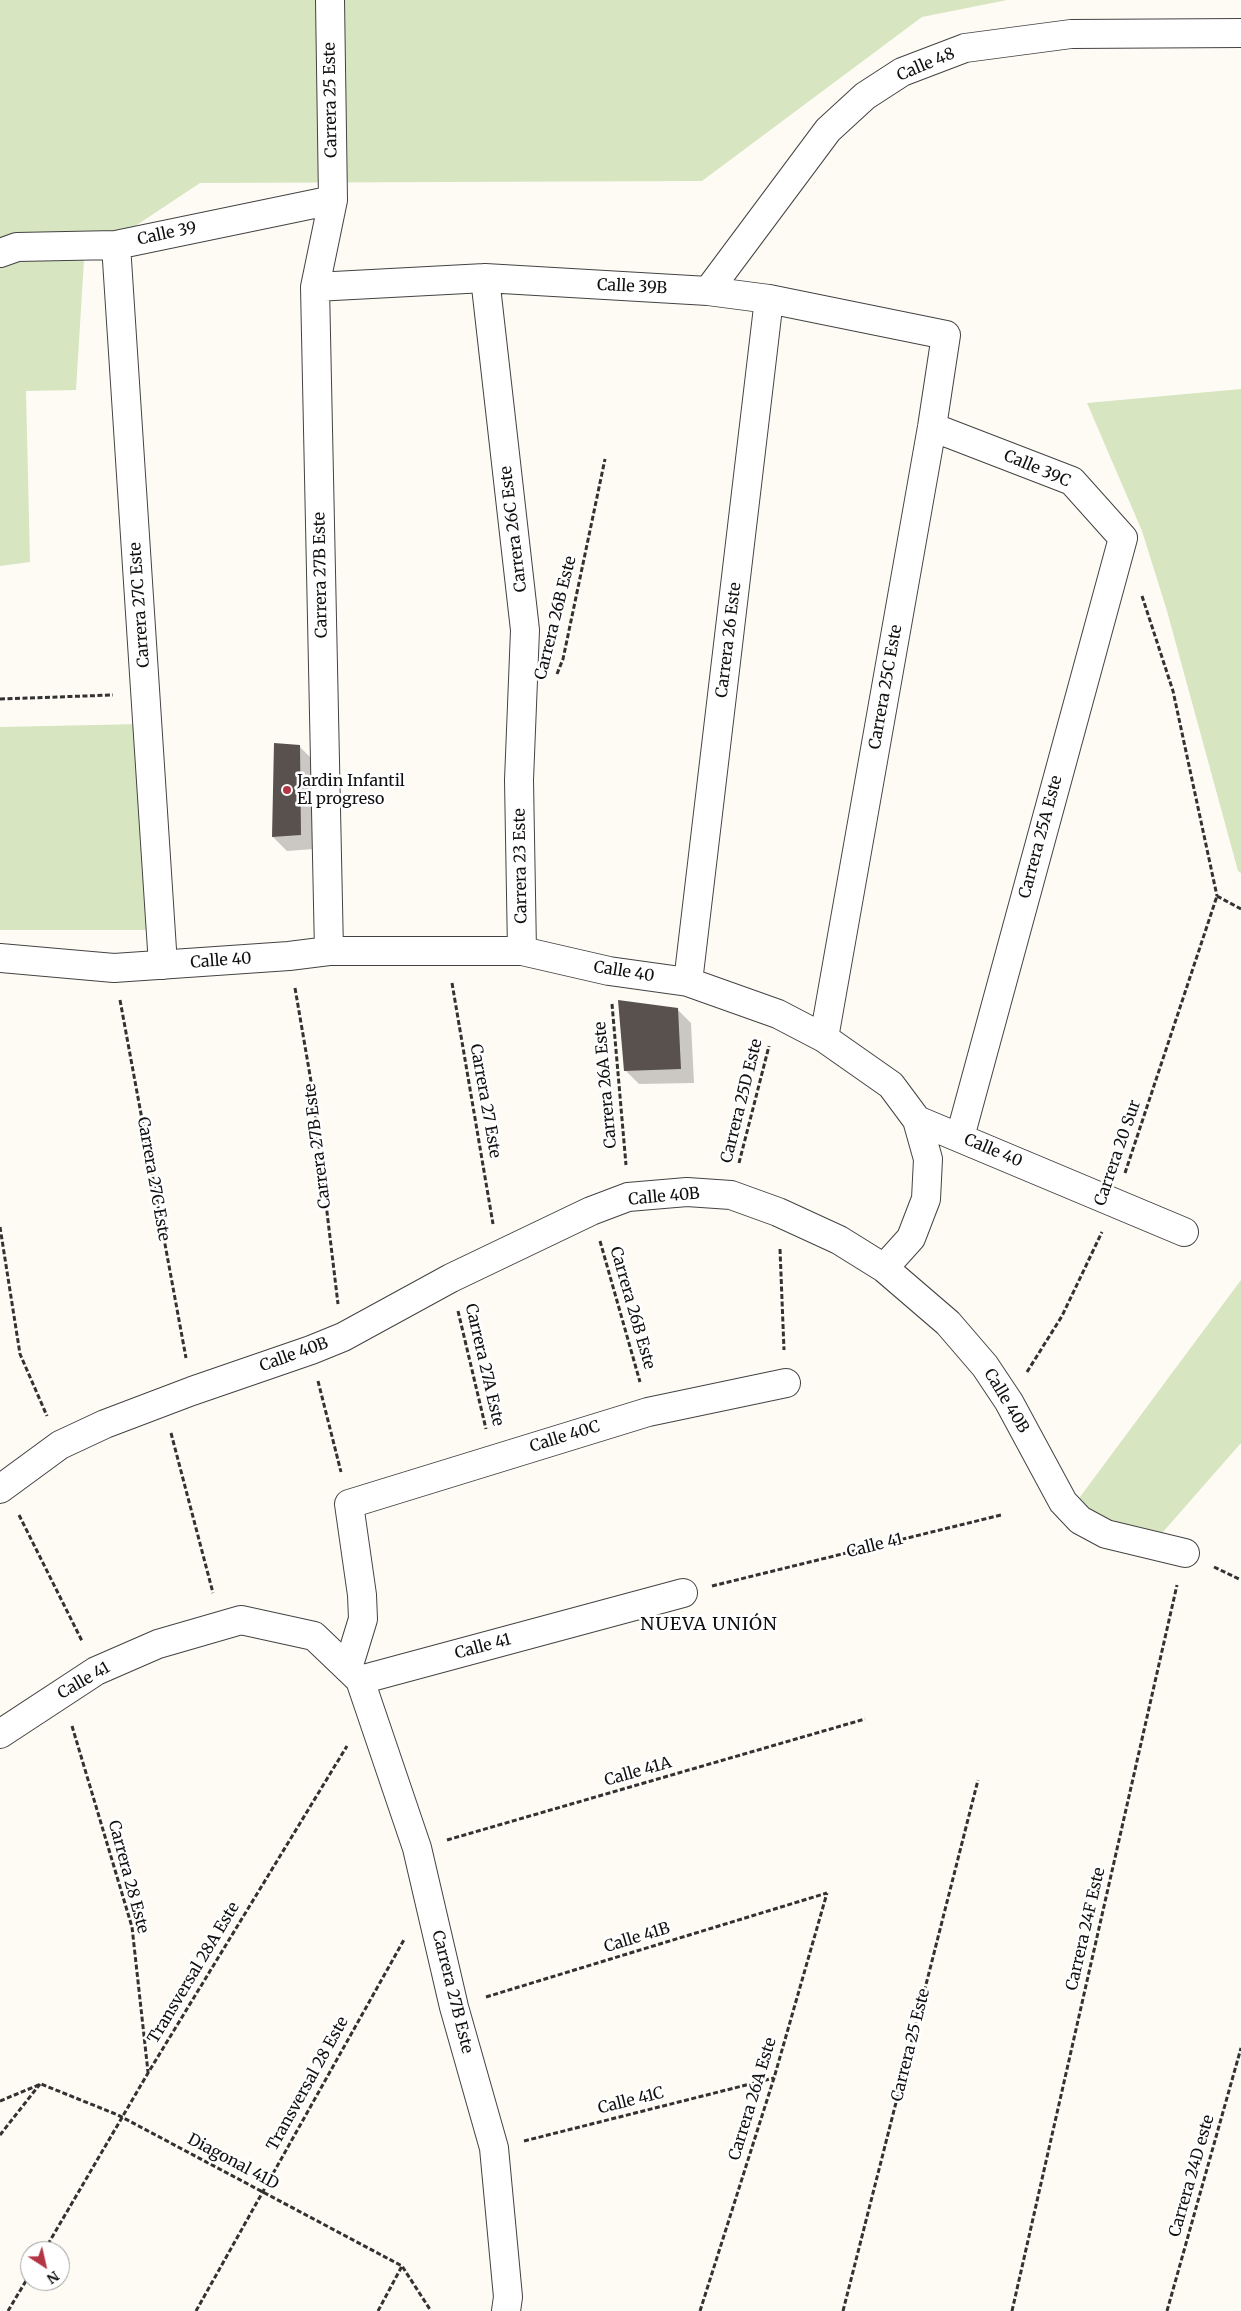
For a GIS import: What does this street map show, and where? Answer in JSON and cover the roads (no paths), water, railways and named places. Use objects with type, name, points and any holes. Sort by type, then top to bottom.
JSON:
[{"type":"street","name":"Carrera 25 Este","points":[[330,0],[332,200]]},
{"type":"street","name":"Calle 48","points":[[708,291],[828,130],[865,96],[902,72],[965,48],[1071,34],[1241,33]]},
{"type":"street","name":"Calle 39","points":[[0,253],[17,247],[116,244],[332,200]]},
{"type":"street","name":"Carrera 27B Este","points":[[329,951],[315,287],[332,200]]},
{"type":"street","name":"Carrera 27C Este","points":[[116,244],[162,966]]},
{"type":"street","name":"Calle 39B","points":[[315,287],[485,278],[708,291],[769,299],[946,335]]},
{"type":"street","name":"Carrera 26C Este","points":[[485,278],[525,630],[519,780]]},
{"type":"street","name":"Carrera 26 Este","points":[[688,982],[769,299]]},
{"type":"street","name":"Carrera 25C Este","points":[[824,1038],[932,427],[946,335]]},
{"type":"street","name":"Calle 39C","points":[[932,427],[1072,481],[1123,538]]},
{"type":"street","name":"Carrera 25A Este","points":[[960,1137],[1123,538]]},
{"type":"street","name":"Carrera 23 Este","points":[[519,780],[522,951]]},
{"type":"street","name":"Calle 40","points":[[0,958],[114,968],[289,956],[329,951],[522,951],[609,971],[688,982],[778,1014],[824,1038],[891,1085],[917,1120],[1184,1232]]},
{"type":"street","points":[[884,1268],[911,1238],[926,1199],[928,1159],[917,1120]]},
{"type":"street","name":"Calle 40B","points":[[2,1487],[60,1445],[105,1424],[192,1391],[311,1350],[342,1337],[451,1278],[592,1211],[628,1197],[687,1192],[731,1195],[778,1212],[839,1240],[884,1268],[948,1323],[985,1366],[1009,1402],[1063,1502],[1080,1520],[1106,1534],[1184,1553]]},
{"type":"street","name":"Calle 40C","points":[[354,1674],[363,1619],[362,1595],[349,1504],[648,1412],[786,1383]]},
{"type":"street","name":"Calle 41","points":[[0,1734],[96,1670],[158,1644],[241,1620],[314,1636],[354,1674],[682,1593]]},
{"type":"street","name":"Carrera 27B Este","points":[[354,1674],[370,1709],[417,1848],[454,2007],[494,2148],[508,2297],[506,2311]]},
{"type":"place","name":"Jardin Infantil El progreso","points":[[287,790]]},
{"type":"district","name":"NUEVA UNIÓN","points":[[709,1625]]}]
